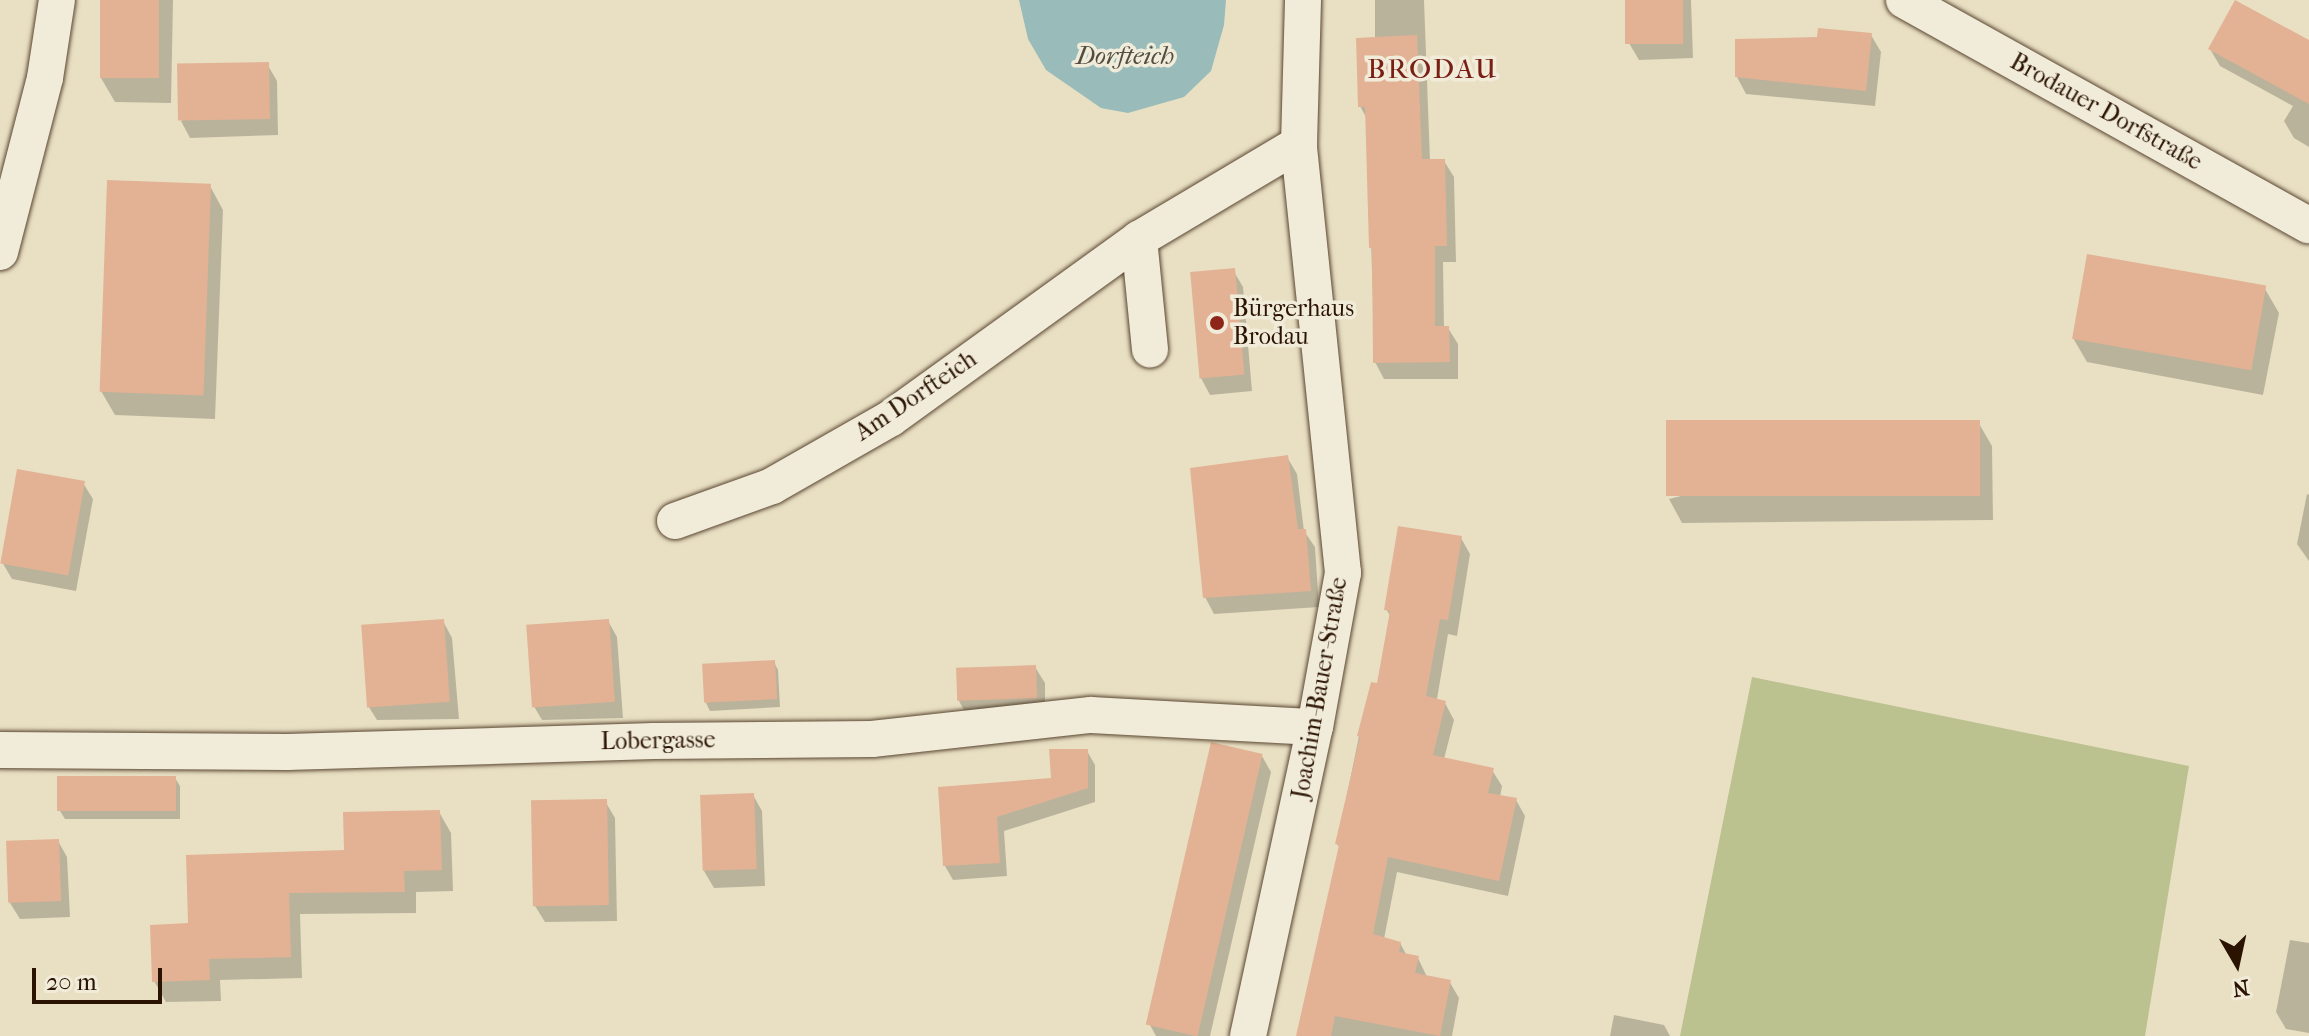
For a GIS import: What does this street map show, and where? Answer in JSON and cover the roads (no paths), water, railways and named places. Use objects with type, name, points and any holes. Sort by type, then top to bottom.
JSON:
[{"type":"street","points":[[0,252],[45,78],[57,0]]},
{"type":"street","name":"Joachim-Bauer-Straße","points":[[1248,1036],[1315,727],[1343,573],[1299,144],[1303,0]]},
{"type":"street","name":"Brodauer Dorfstraße","points":[[1904,0],[2309,225]]},
{"type":"street","name":"Am Dorfteich","points":[[675,521],[772,486],[891,418],[1139,239],[1299,144]]},
{"type":"street","points":[[1139,239],[1150,349]]},
{"type":"street","name":"Lobergasse","points":[[0,750],[287,752],[654,741],[872,739],[1091,715],[1315,727]]},
{"type":"water","name":"Dorfteich","points":[[1019,0],[1226,0],[1224,25],[1211,71],[1184,97],[1128,113],[1101,108],[1046,70],[1028,39]]},
{"type":"place","name":"Bürgerhaus Brodau","points":[[1217,323]]},
{"type":"district","name":"BRODAU","points":[[1433,69]]}]
